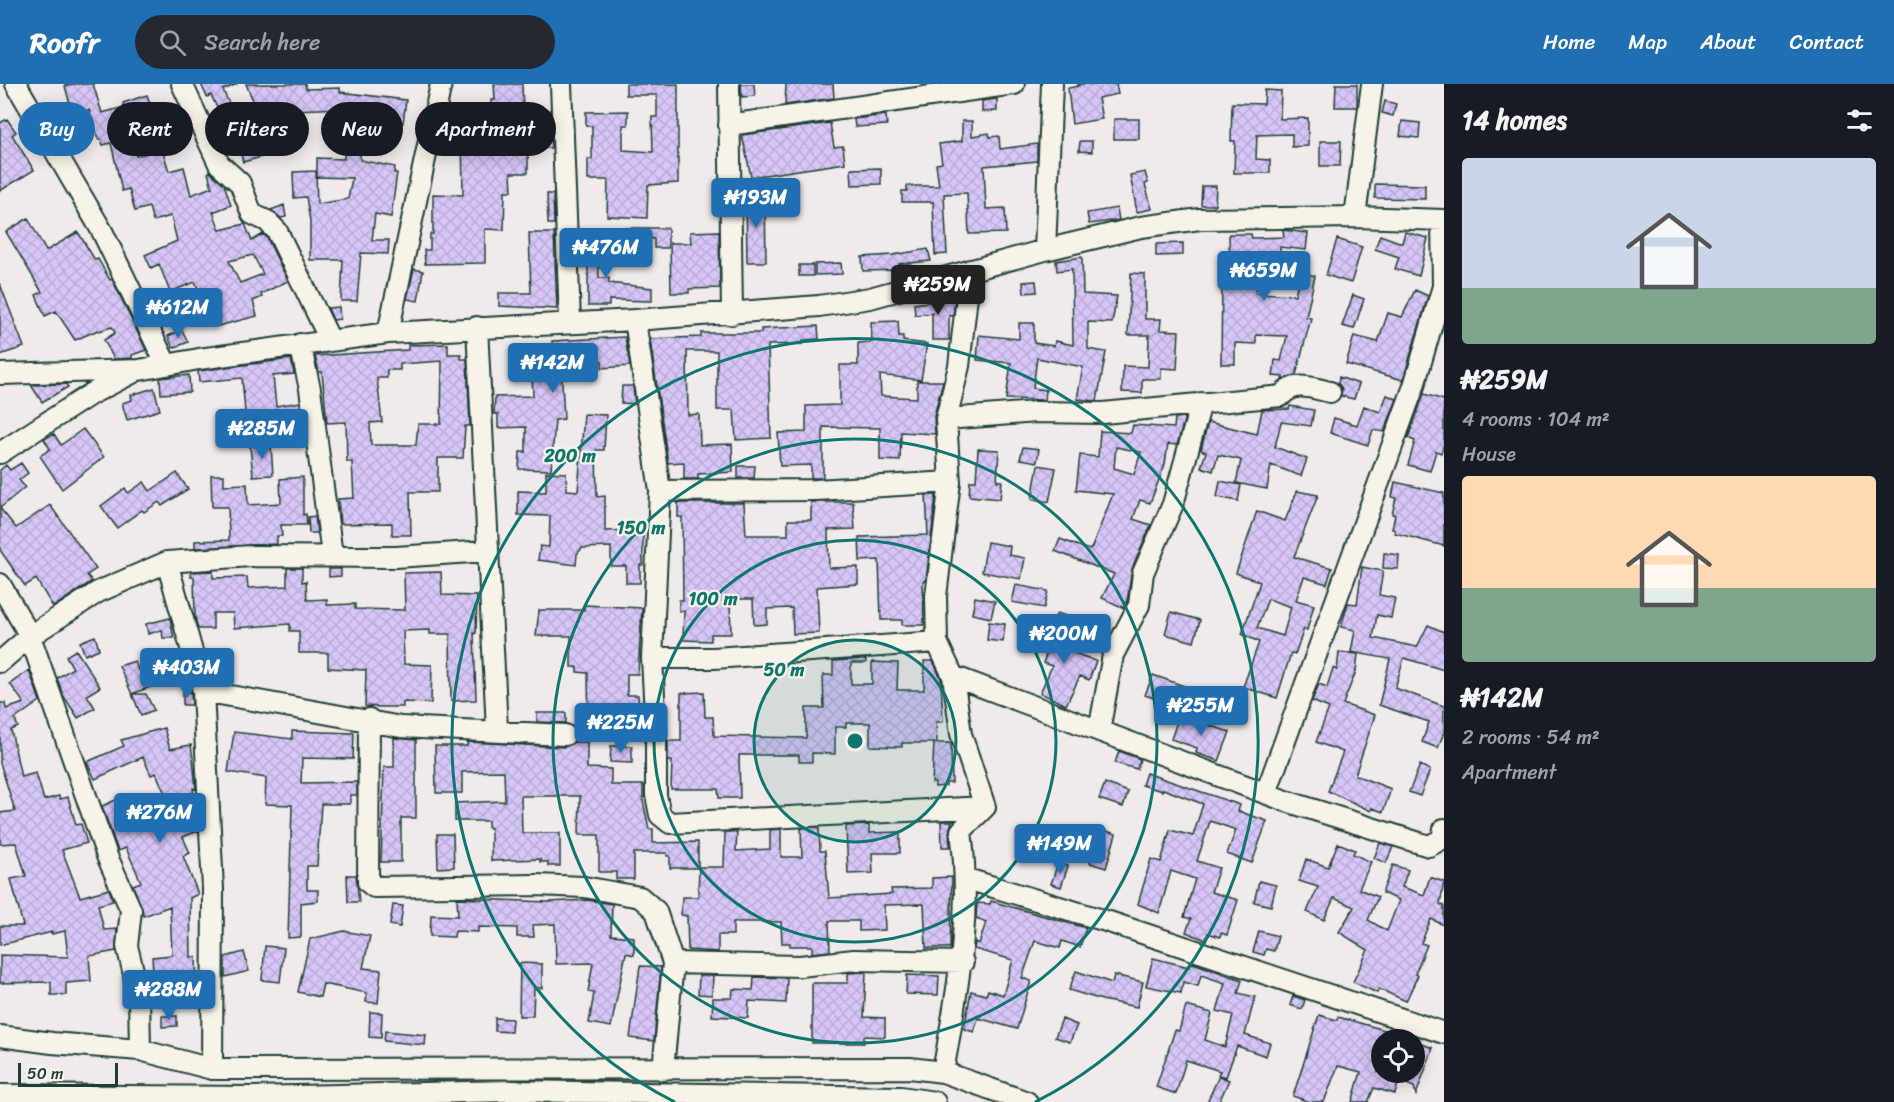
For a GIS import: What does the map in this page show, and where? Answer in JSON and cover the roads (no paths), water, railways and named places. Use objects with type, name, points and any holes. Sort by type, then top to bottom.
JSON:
[{"type":"street","points":[[16,84],[102,231],[166,364]]},
{"type":"street","points":[[182,84],[219,164],[240,183],[252,214],[267,221],[277,231],[330,340]]},
{"type":"street","points":[[388,333],[441,84]]},
{"type":"street","points":[[561,84],[570,322]]},
{"type":"street","points":[[729,84],[732,314]]},
{"type":"street","points":[[729,125],[1014,84]]},
{"type":"street","points":[[1045,250],[1052,84]]},
{"type":"street","points":[[1355,217],[1372,84]]},
{"type":"street","points":[[0,358],[6,374],[139,370],[300,344],[388,333],[732,314],[819,306],[870,298],[1045,250],[1141,227],[1200,219],[1355,217],[1443,220],[1443,286],[1414,386],[1266,793]]},
{"type":"street","points":[[970,270],[959,366],[946,419],[950,482],[936,596],[937,642],[953,676],[961,734],[985,807]]},
{"type":"street","points":[[635,320],[660,491],[652,658],[656,795],[660,815],[670,823],[985,807]]},
{"type":"street","points":[[477,327],[496,730]]},
{"type":"street","points":[[300,344],[310,389],[332,555]]},
{"type":"street","points":[[0,453],[91,394],[139,370]]},
{"type":"street","points":[[946,419],[1036,412],[1103,413],[1281,396],[1289,388],[1301,386],[1330,392]]},
{"type":"street","points":[[1099,731],[1113,655],[1139,605],[1143,573],[1173,504],[1201,403]]},
{"type":"street","points":[[660,491],[816,490],[950,482]]},
{"type":"street","points":[[0,662],[30,636],[98,592],[167,562],[251,556],[396,557],[487,551]]},
{"type":"street","points":[[167,562],[203,691],[213,889],[212,1069]]},
{"type":"street","points":[[0,584],[30,636],[107,856],[132,910],[128,946],[139,995],[140,1050]]},
{"type":"street","points":[[652,658],[714,658],[937,642]]},
{"type":"street","points":[[953,676],[1266,793],[1429,846],[1442,839],[1444,829]]},
{"type":"street","points":[[203,691],[333,717],[369,719],[401,727],[565,735]]},
{"type":"street","points":[[369,719],[368,882],[374,886],[536,885],[618,891],[640,897],[656,912],[673,963],[663,1070]]},
{"type":"street","points":[[943,1072],[963,962],[967,879],[961,831],[985,807]]},
{"type":"street","points":[[967,879],[1106,921],[1444,1034]]},
{"type":"street","points":[[673,963],[800,966],[854,960],[963,962]]},
{"type":"street","points":[[0,1036],[140,1050],[212,1069],[910,1068],[943,1072],[1027,1102]]},
{"type":"street","points":[[699,1098],[720,1069]]},
{"type":"street","points":[[0,1095],[900,1099],[935,1102]]}]
